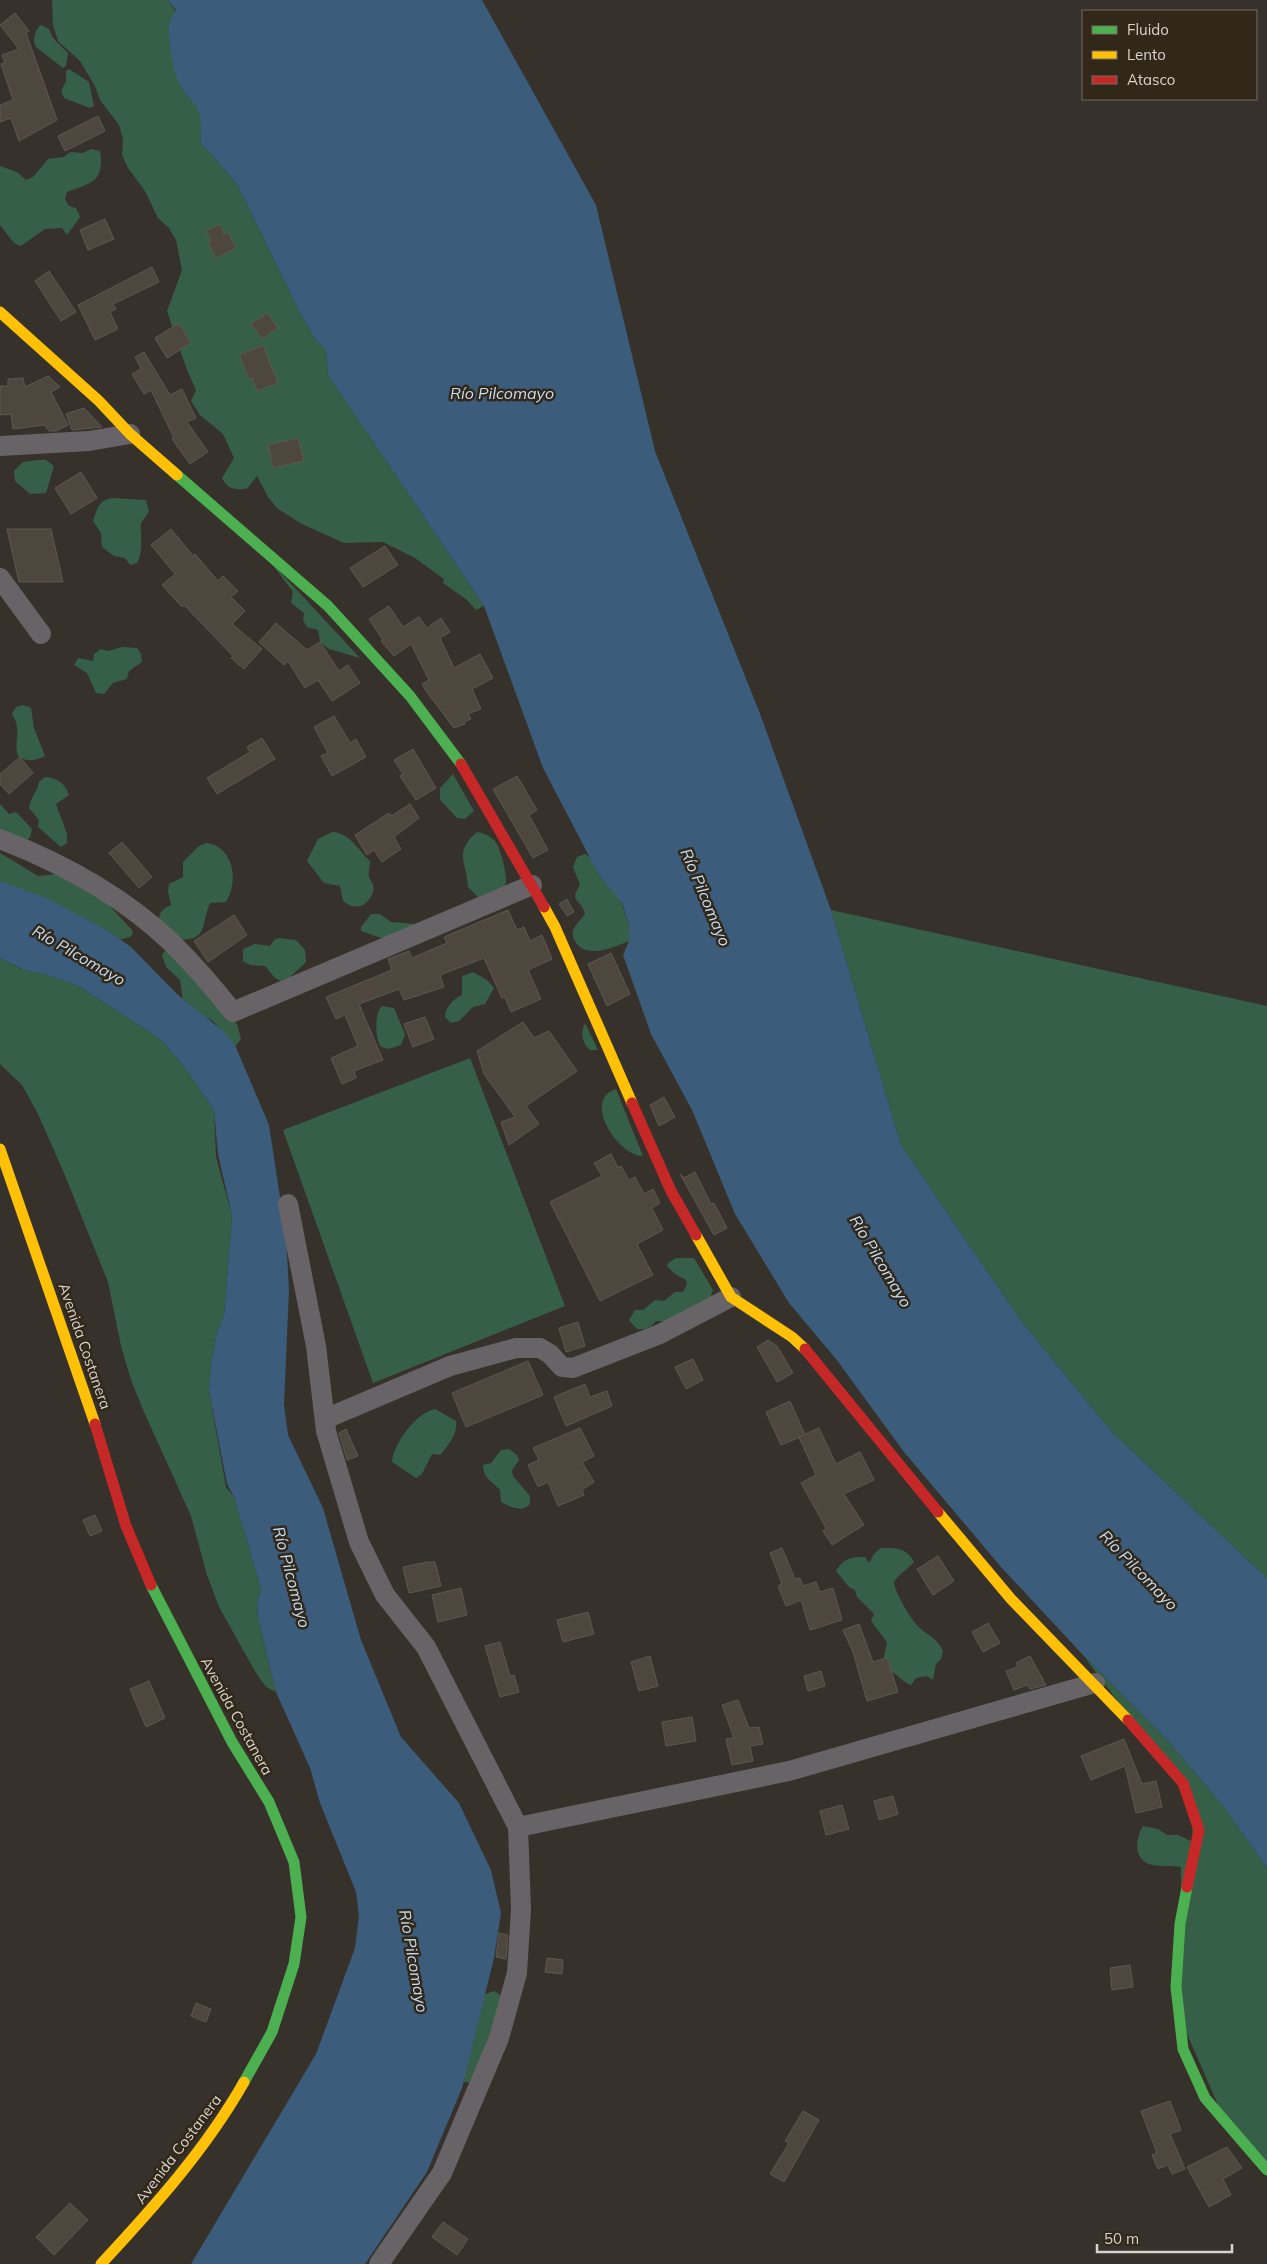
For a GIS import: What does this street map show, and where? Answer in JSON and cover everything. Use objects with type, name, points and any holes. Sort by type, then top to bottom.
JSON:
[{"type":"street","points":[[0,312],[99,401],[130,434],[328,606],[410,696],[456,756],[555,927],[671,1191],[731,1297],[804,1347],[886,1451],[1011,1599],[1095,1683],[1183,1783],[1198,1830],[1180,1924],[1176,1987],[1183,2049],[1206,2098],[1267,2170]]},
{"type":"street","points":[[0,446],[89,441],[130,434]]},
{"type":"street","points":[[0,578],[41,634]]},
{"type":"street","points":[[0,839],[30,851],[84,879],[135,912],[172,943],[207,980],[233,1012],[532,885]]},
{"type":"street","name":"Avenida Costanera","points":[[0,1149],[86,1394],[126,1526],[158,1602],[232,1742],[269,1802],[294,1862],[301,1917],[294,1964],[272,2032],[224,2117],[156,2205],[101,2264]]},
{"type":"street","points":[[288,1204],[316,1346],[326,1431],[359,1542],[385,1595],[426,1647],[518,1827],[521,1909],[517,1973],[499,2038],[442,2173],[379,2264]]},
{"type":"street","points":[[325,1419],[450,1366],[516,1348],[540,1348],[550,1354],[562,1367],[573,1368],[660,1334],[731,1297]]},
{"type":"street","points":[[518,1827],[789,1771],[1095,1683]]},
{"type":"green space","points":[[52,0],[168,0],[176,12],[170,20],[169,38],[177,77],[199,108],[202,126],[200,142],[237,184],[300,313],[315,339],[326,350],[328,375],[484,606],[476,610],[467,600],[443,583],[444,579],[415,558],[383,542],[344,543],[302,524],[278,509],[268,497],[257,476],[248,488],[236,489],[226,485],[222,478],[234,458],[223,434],[200,415],[191,401],[196,390],[187,370],[167,311],[182,270],[176,240],[169,228],[158,218],[145,191],[128,168],[122,155],[123,139],[119,125],[100,100],[95,86],[80,61],[58,41],[53,25]]},
{"type":"green space","points":[[41,25],[49,29],[53,38],[68,53],[66,66],[63,68],[36,47],[35,35]]},
{"type":"green space","points":[[69,69],[89,82],[94,106],[90,108],[64,98],[61,91],[66,81],[66,71]]},
{"type":"green space","points":[[91,149],[100,151],[100,169],[98,175],[90,183],[67,192],[65,199],[69,206],[76,208],[80,217],[67,235],[62,228],[45,229],[21,246],[14,243],[0,225],[0,166],[17,172],[26,180],[33,177],[48,159],[64,157],[70,152],[83,153]]},
{"type":"green space","points":[[46,460],[54,466],[46,493],[30,494],[15,481],[14,471],[23,462]]},
{"type":"green space","points":[[112,498],[146,500],[149,512],[141,523],[141,548],[137,563],[130,565],[125,558],[114,556],[102,547],[101,533],[93,521],[101,503]]},
{"type":"green space","points":[[269,560],[360,658],[329,649],[320,642],[318,630],[307,627],[303,620],[304,613],[291,603],[293,592]]},
{"type":"green space","points":[[122,647],[137,648],[141,654],[142,662],[129,671],[127,679],[113,683],[104,694],[96,693],[87,673],[74,665],[78,658],[93,661],[94,654],[101,649],[108,651]]},
{"type":"green space","points":[[23,705],[31,708],[34,728],[45,756],[39,759],[28,760],[18,756],[16,745],[17,726],[12,714],[16,707]]},
{"type":"green space","points":[[453,774],[474,811],[465,819],[457,818],[440,800],[440,788]]},
{"type":"green space","points":[[45,777],[60,782],[69,795],[56,804],[67,834],[67,843],[61,847],[38,827],[39,820],[29,808],[39,782]]},
{"type":"green space","points":[[0,804],[9,814],[16,812],[32,829],[30,837],[24,843],[0,842]]},
{"type":"green space","points":[[332,832],[344,835],[370,861],[369,877],[373,885],[373,892],[368,901],[361,906],[352,906],[343,901],[340,886],[324,883],[307,861],[318,839]]},
{"type":"green space","points":[[477,832],[493,839],[497,844],[506,878],[503,890],[494,898],[483,902],[468,887],[463,858],[465,846]]},
{"type":"green space","points":[[207,843],[223,851],[228,858],[233,876],[230,894],[226,902],[210,903],[203,926],[198,935],[193,938],[174,939],[158,923],[162,912],[171,905],[168,891],[169,884],[183,877],[183,862],[199,846]]},
{"type":"green space","points":[[0,853],[38,876],[56,874],[87,890],[106,902],[132,930],[133,934],[130,937],[118,940],[0,889]]},
{"type":"green space","points":[[585,854],[592,858],[599,875],[620,899],[629,925],[629,941],[608,949],[586,950],[580,947],[573,936],[574,928],[585,914],[575,895],[580,885],[573,867],[577,857]]},
{"type":"green space","points":[[831,910],[1267,1006],[1267,1578],[1112,1432],[1022,1322],[901,1145]]},
{"type":"green space","points":[[371,914],[380,914],[391,922],[416,924],[384,939],[361,931],[361,927]]},
{"type":"green space","points":[[275,939],[296,940],[305,950],[306,962],[289,978],[281,981],[275,978],[265,966],[250,965],[243,961],[243,949],[255,944],[270,946]]},
{"type":"green space","points":[[170,944],[237,1024],[241,1039],[235,1047],[214,1022],[189,1007],[183,1001],[180,980],[166,967],[162,955]]},
{"type":"green space","points":[[0,958],[22,970],[44,974],[78,986],[153,1034],[165,1044],[185,1068],[214,1110],[216,1157],[232,1216],[224,1316],[217,1333],[211,1362],[209,1391],[226,1487],[234,1497],[261,1589],[257,1603],[258,1618],[276,1692],[266,1687],[256,1673],[219,1607],[207,1575],[191,1516],[131,1380],[121,1346],[108,1282],[37,1112],[22,1085],[0,1064]]},
{"type":"green space","points":[[473,972],[487,980],[494,988],[485,1004],[473,1007],[459,1021],[451,1023],[445,1017],[446,1010],[453,1001],[462,995],[462,976]]},
{"type":"green space","points":[[382,1006],[394,1008],[405,1034],[401,1045],[389,1049],[381,1047],[376,1026],[379,1009]]},
{"type":"green space","points":[[585,1023],[598,1050],[590,1050],[584,1041],[582,1034]]},
{"type":"green space","points":[[470,1058],[565,1306],[373,1383],[283,1130]]},
{"type":"green space","points":[[616,1089],[643,1156],[634,1154],[624,1148],[607,1127],[602,1104],[606,1095]]},
{"type":"green space","points":[[676,1258],[694,1258],[713,1290],[710,1298],[696,1304],[687,1313],[668,1321],[656,1321],[645,1329],[637,1329],[629,1320],[635,1310],[643,1310],[655,1300],[664,1301],[675,1292],[683,1292],[687,1284],[686,1280],[675,1274],[667,1266],[668,1263]]},
{"type":"green space","points":[[435,1409],[456,1421],[455,1431],[452,1440],[440,1455],[432,1454],[422,1474],[416,1478],[392,1462],[393,1455],[401,1438],[414,1422],[428,1411]]},
{"type":"green space","points":[[509,1449],[517,1455],[519,1460],[512,1470],[513,1476],[530,1496],[530,1504],[520,1509],[501,1502],[500,1490],[487,1477],[483,1469],[483,1465],[491,1463],[501,1450]]},
{"type":"green space","points":[[881,1548],[900,1549],[908,1553],[914,1562],[894,1582],[901,1600],[913,1620],[936,1641],[943,1651],[941,1659],[936,1664],[933,1680],[927,1676],[916,1678],[911,1685],[887,1670],[884,1659],[887,1642],[871,1621],[874,1614],[857,1597],[855,1590],[849,1587],[836,1571],[842,1563],[852,1558],[865,1557],[869,1563],[874,1554]]},
{"type":"green space","points":[[1083,1655],[1169,1742],[1223,1806],[1267,1868],[1267,2167],[1222,2114],[1181,2020],[1181,1867],[1157,1866],[1146,1863],[1139,1855],[1137,1843],[1143,1826],[1158,1829],[1167,1835],[1178,1835],[1193,1842],[1191,1799]]},
{"type":"green space","points":[[494,1991],[507,1999],[471,2083],[464,2082],[462,2079],[483,1995]]},
{"type":"water","name":"Río Pilcomayo","points":[[168,0],[482,0],[596,205],[655,451],[759,711],[831,910],[901,1145],[1022,1322],[1112,1432],[1267,1578],[1267,1868],[1223,1806],[1169,1742],[1083,1655],[1001,1567],[904,1452],[836,1359],[789,1303],[735,1214],[692,1110],[651,1034],[623,955],[629,941],[629,925],[622,903],[599,875],[543,768],[484,606],[328,375],[326,350],[315,339],[300,313],[237,184],[200,142],[199,111],[182,88],[174,67],[169,24],[176,10]]},
{"type":"water","points":[[0,881],[46,898],[107,930],[131,947],[177,994],[223,1031],[235,1045],[269,1125],[286,1236],[289,1290],[284,1405],[288,1435],[323,1508],[361,1640],[401,1737],[459,1803],[491,1870],[501,1913],[494,1958],[462,2088],[427,2172],[365,2264],[191,2264],[316,2054],[355,1948],[359,1915],[356,1892],[320,1803],[310,1768],[276,1692],[258,1618],[257,1603],[261,1589],[234,1497],[227,1484],[209,1391],[211,1362],[217,1333],[224,1316],[232,1216],[218,1154],[214,1110],[185,1068],[165,1044],[153,1034],[78,986],[44,974],[23,970],[0,958]]},
{"type":"building","points":[[15,13],[29,31],[26,33],[57,120],[19,141],[11,118],[0,122],[0,105],[13,100],[1,64],[5,63],[2,55],[19,49],[0,25]]},
{"type":"building","points":[[98,116],[105,131],[65,151],[58,136]]},
{"type":"building","points":[[105,219],[114,239],[88,250],[80,230]]},
{"type":"building","points":[[220,224],[224,234],[228,232],[236,248],[216,258],[208,242],[211,240],[206,231]]},
{"type":"building","points":[[152,267],[159,282],[113,304],[116,309],[110,312],[118,329],[95,340],[78,305]]},
{"type":"building","points":[[49,271],[76,312],[61,321],[35,281]]},
{"type":"building","points":[[267,313],[278,328],[262,339],[251,324]]},
{"type":"building","points":[[179,323],[191,343],[167,358],[155,338]]},
{"type":"building","points":[[263,345],[278,383],[257,391],[252,378],[249,379],[239,355]]},
{"type":"building","points":[[144,352],[170,395],[182,389],[196,418],[187,422],[208,452],[190,464],[172,439],[174,438],[151,390],[144,394],[132,374],[141,369],[135,357]]},
{"type":"building","points":[[48,376],[60,387],[51,392],[68,425],[56,431],[49,431],[45,425],[13,429],[11,414],[0,415],[0,386],[8,386],[8,379],[23,378],[25,387]]},
{"type":"building","points":[[84,408],[102,427],[72,430],[66,414]]},
{"type":"building","points":[[298,438],[304,461],[273,468],[268,445]]},
{"type":"building","points":[[81,472],[97,498],[71,514],[55,488]]},
{"type":"building","points":[[7,529],[51,529],[63,582],[19,582]]},
{"type":"building","points":[[171,529],[193,556],[195,554],[218,581],[223,576],[238,591],[231,597],[245,611],[232,624],[262,649],[244,669],[231,658],[233,656],[184,605],[182,607],[162,585],[175,574],[151,545]]},
{"type":"building","points":[[385,546],[398,565],[363,587],[350,568]]},
{"type":"building","points":[[389,606],[403,627],[419,617],[427,628],[441,618],[450,632],[440,638],[454,668],[480,654],[493,678],[472,689],[481,709],[468,714],[471,719],[464,722],[465,724],[454,728],[426,691],[422,684],[429,680],[411,644],[394,656],[381,641],[383,640],[369,619]]},
{"type":"building","points":[[276,623],[307,650],[320,642],[339,671],[348,665],[360,683],[332,701],[318,680],[305,688],[288,661],[284,665],[259,642]]},
{"type":"building","points":[[334,716],[350,743],[356,739],[366,757],[332,776],[321,756],[328,753],[314,727]]},
{"type":"building","points":[[262,738],[275,759],[217,794],[207,778],[250,752],[247,747]]},
{"type":"building","points":[[413,749],[436,788],[416,800],[400,776],[403,774],[394,760]]},
{"type":"building","points":[[20,757],[33,773],[9,794],[0,784],[0,774]]},
{"type":"building","points":[[517,776],[537,810],[529,815],[548,850],[533,858],[493,789]]},
{"type":"building","points":[[410,804],[419,818],[394,837],[401,849],[382,862],[374,850],[367,855],[355,835],[389,813],[391,816]]},
{"type":"building","points":[[122,842],[152,877],[139,888],[109,853]]},
{"type":"building","points":[[567,899],[574,912],[567,916],[559,904]]},
{"type":"building","points":[[508,910],[517,930],[524,927],[530,941],[542,935],[552,959],[528,970],[541,999],[511,1012],[505,997],[502,998],[484,958],[440,975],[444,987],[404,1000],[399,989],[359,1004],[383,1060],[354,1071],[356,1078],[342,1084],[331,1058],[358,1046],[345,1015],[336,1019],[326,997],[392,970],[388,959],[409,951],[412,958],[447,943],[444,937]]},
{"type":"building","points":[[234,915],[247,935],[208,962],[194,941]]},
{"type":"building","points":[[611,953],[630,994],[607,1006],[588,964]]},
{"type":"building","points":[[425,1017],[434,1039],[413,1047],[404,1024]]},
{"type":"building","points":[[523,1022],[534,1038],[549,1031],[577,1071],[526,1106],[539,1124],[509,1145],[501,1122],[515,1117],[484,1074],[477,1051]]},
{"type":"building","points":[[664,1097],[675,1117],[659,1126],[650,1105]]},
{"type":"building","points":[[611,1154],[618,1168],[621,1166],[629,1180],[635,1177],[644,1194],[653,1189],[660,1203],[652,1208],[663,1230],[637,1244],[653,1275],[600,1301],[550,1202],[602,1176],[594,1163]]},
{"type":"building","points":[[695,1172],[711,1204],[714,1203],[727,1228],[714,1235],[680,1174],[684,1178]]},
{"type":"building","points":[[578,1322],[585,1346],[566,1352],[559,1328]]},
{"type":"building","points":[[768,1340],[777,1346],[793,1373],[777,1382],[757,1347]]},
{"type":"building","points":[[693,1359],[703,1380],[686,1389],[675,1367]]},
{"type":"building","points":[[528,1361],[543,1395],[466,1427],[452,1393]]},
{"type":"building","points":[[585,1384],[590,1397],[607,1391],[612,1406],[566,1426],[554,1397]]},
{"type":"building","points":[[790,1401],[805,1435],[781,1445],[766,1412]]},
{"type":"building","points":[[580,1428],[594,1456],[582,1462],[594,1482],[582,1490],[584,1495],[558,1506],[548,1482],[538,1487],[528,1465],[539,1460],[533,1448]]},
{"type":"building","points":[[819,1428],[836,1464],[860,1452],[874,1480],[844,1494],[864,1525],[832,1545],[823,1531],[826,1528],[801,1483],[816,1475],[799,1437]]},
{"type":"building","points":[[346,1429],[358,1456],[347,1460],[339,1433]]},
{"type":"building","points":[[95,1515],[102,1531],[90,1536],[83,1520]]},
{"type":"building","points":[[782,1548],[795,1579],[800,1578],[803,1586],[816,1582],[820,1592],[833,1588],[842,1620],[810,1630],[801,1600],[786,1606],[778,1586],[782,1584],[770,1553]]},
{"type":"building","points":[[938,1556],[954,1581],[933,1595],[917,1569]]},
{"type":"building","points":[[435,1562],[441,1586],[409,1593],[403,1567]]},
{"type":"building","points":[[461,1588],[467,1615],[438,1622],[432,1595]]},
{"type":"building","points":[[588,1612],[594,1634],[563,1642],[557,1620]]},
{"type":"building","points":[[988,1623],[1000,1643],[983,1652],[972,1632]]},
{"type":"building","points":[[859,1624],[873,1662],[887,1658],[898,1692],[867,1701],[853,1652],[843,1630]]},
{"type":"building","points":[[500,1642],[510,1676],[514,1675],[519,1692],[500,1697],[485,1646]]},
{"type":"building","points":[[650,1656],[658,1686],[639,1691],[631,1662]]},
{"type":"building","points":[[1030,1656],[1046,1685],[1030,1689],[1027,1685],[1014,1690],[1006,1671],[1018,1667],[1016,1663]]},
{"type":"building","points":[[821,1671],[825,1686],[808,1691],[804,1676]]},
{"type":"building","points":[[149,1681],[165,1718],[146,1727],[130,1689]]},
{"type":"building","points":[[738,1700],[749,1728],[759,1727],[763,1744],[750,1746],[753,1761],[732,1765],[726,1739],[734,1738],[722,1705]]},
{"type":"building","points":[[692,1717],[696,1741],[666,1746],[662,1722]]},
{"type":"building","points":[[1124,1739],[1142,1784],[1156,1781],[1162,1807],[1136,1813],[1125,1766],[1091,1780],[1081,1756]]},
{"type":"building","points":[[893,1796],[898,1814],[879,1820],[874,1801]]},
{"type":"building","points":[[842,1805],[849,1829],[826,1835],[820,1811]]},
{"type":"building","points":[[499,1933],[508,1935],[506,1959],[496,1957]]},
{"type":"building","points":[[547,1958],[563,1960],[562,1974],[545,1972]]},
{"type":"building","points":[[1130,1965],[1133,1987],[1112,1990],[1110,1968]]},
{"type":"building","points":[[196,2003],[211,2009],[206,2022],[191,2016]]},
{"type":"building","points":[[1170,2101],[1181,2130],[1170,2134],[1185,2169],[1172,2174],[1168,2165],[1158,2169],[1152,2155],[1157,2153],[1141,2111]]},
{"type":"building","points":[[803,2111],[819,2120],[784,2182],[770,2174],[789,2143],[785,2141]]},
{"type":"building","points":[[1227,2147],[1242,2168],[1223,2179],[1231,2195],[1209,2207],[1187,2167]]},
{"type":"building","points":[[70,2203],[88,2220],[54,2255],[36,2237]]},
{"type":"building","points":[[443,2222],[468,2239],[457,2255],[432,2237]]},
{"type":"traffic: fast","points":[[177,475],[328,606],[410,696],[461,764]]},
{"type":"traffic: fast","points":[[151,1585],[232,1742],[269,1802],[294,1862],[301,1917],[294,1964],[272,2032],[244,2082]]},
{"type":"traffic: fast","points":[[1187,1887],[1180,1924],[1176,1987],[1183,2049],[1205,2098],[1267,2170]]},
{"type":"traffic: slow","points":[[0,312],[99,401],[130,434],[177,475]]},
{"type":"traffic: slow","points":[[544,907],[555,927],[632,1103]]},
{"type":"traffic: slow","points":[[0,1149],[95,1424]]},
{"type":"traffic: slow","points":[[696,1235],[731,1297],[792,1337],[805,1349]]},
{"type":"traffic: slow","points":[[938,1512],[1011,1599],[1128,1720]]},
{"type":"traffic: slow","points":[[101,2264],[178,2177],[213,2131],[244,2082]]},
{"type":"traffic: jam","points":[[461,764],[544,907]]},
{"type":"traffic: jam","points":[[632,1103],[671,1191],[696,1235]]},
{"type":"traffic: jam","points":[[805,1349],[938,1512]]},
{"type":"traffic: jam","points":[[95,1424],[126,1526],[151,1585]]},
{"type":"traffic: jam","points":[[1128,1720],[1183,1783],[1199,1830],[1187,1887]]}]
